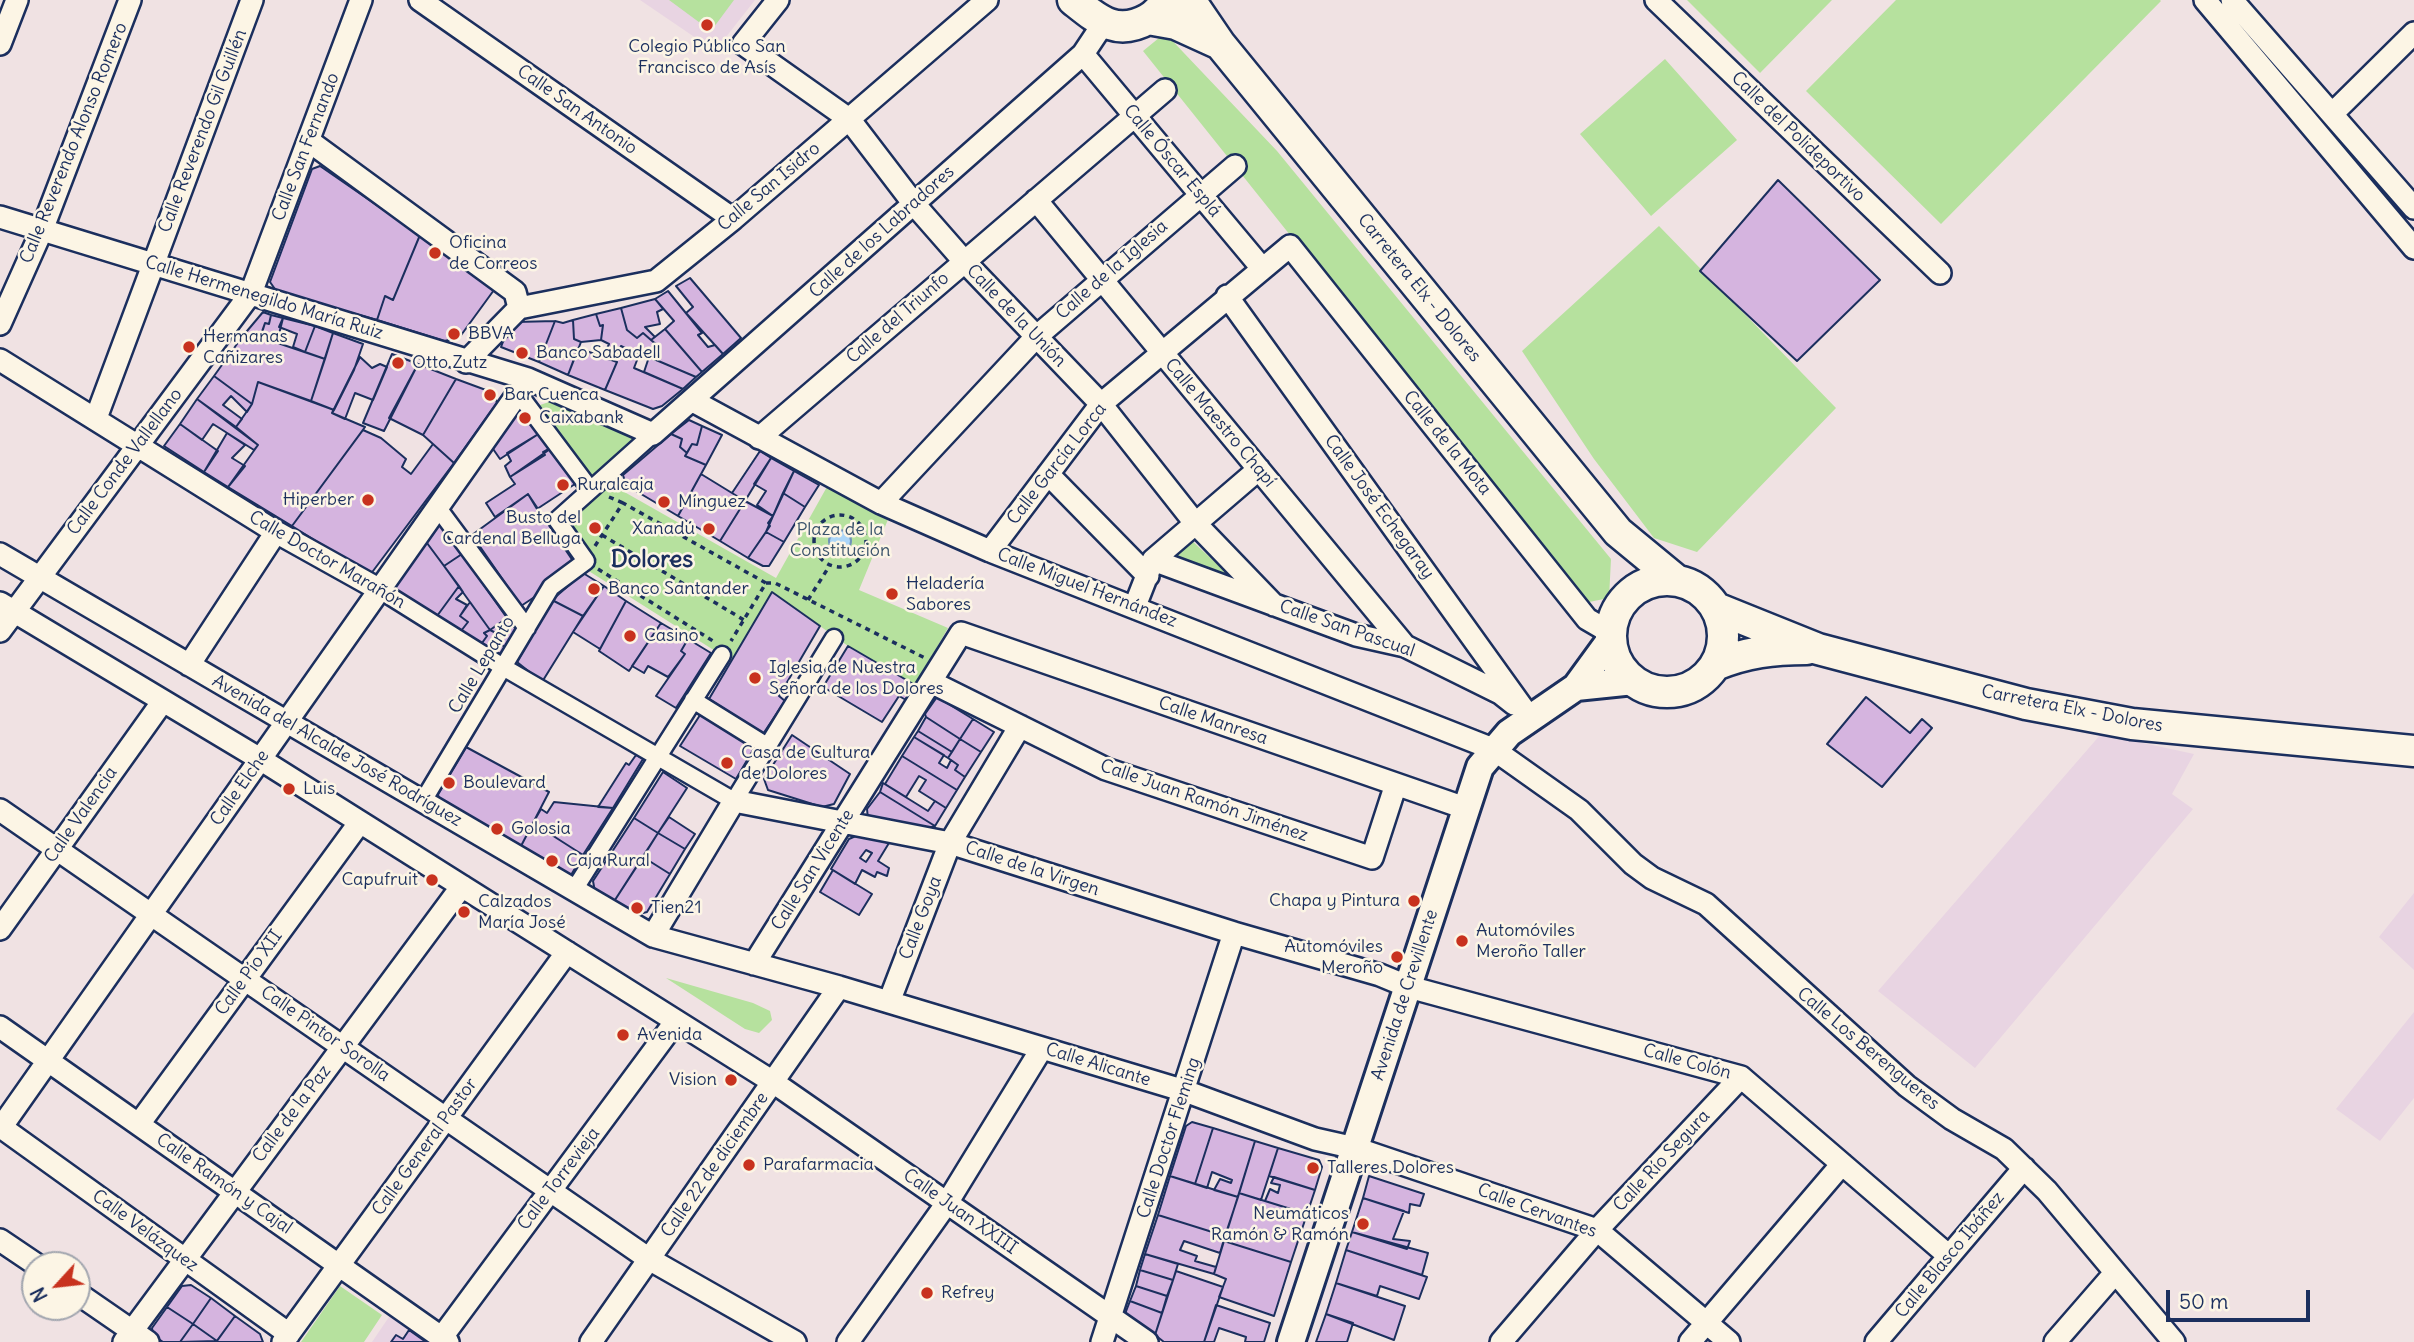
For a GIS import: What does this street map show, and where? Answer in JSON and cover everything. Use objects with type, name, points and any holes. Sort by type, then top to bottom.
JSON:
[{"type":"main road","points":[[1073,0],[1103,24],[1120,27],[1158,10],[1176,24],[1220,44]]},
{"type":"main road","name":"Carretera Elx - Dolores","points":[[1190,0],[1220,44],[1618,532],[1675,579]]},
{"type":"main road","name":"Carretera Elx - Dolores","points":[[1618,532],[1627,563],[1626,596]]},
{"type":"main road","points":[[1675,579],[1699,589],[1716,608],[1723,626],[1723,646],[1716,665],[1706,677],[1678,691],[1663,692],[1634,681],[1618,663],[1611,636],[1615,613],[1626,596],[1649,582],[1675,579]]},
{"type":"main road","name":"Carretera Elx - Dolores","points":[[1716,608],[1818,649],[2026,704],[2132,724],[2414,751]]},
{"type":"main road","name":"Carretera Elx - Dolores","points":[[1716,665],[1744,653],[1763,650],[1818,649]]},
{"type":"street","points":[[0,44],[18,0]]},
{"type":"street","name":"Calle Reverendo Alonso Romero","points":[[0,324],[42,230],[130,0]]},
{"type":"street","name":"Calle Reverendo Gil Guillén","points":[[96,418],[252,0]]},
{"type":"street","name":"Calle San Fernando","points":[[251,293],[361,0]]},
{"type":"street","name":"Calle San Antonio","points":[[420,0],[733,219]]},
{"type":"street","name":"Calle de la Unión","points":[[778,0],[743,44],[849,119],[914,204],[964,261],[1101,404],[1195,523],[1274,605]]},
{"type":"street","name":"Calle San Isidro","points":[[519,308],[656,281],[733,219],[987,0]]},
{"type":"street","name":"Calle del Polideportivo","points":[[1656,0],[1940,274]]},
{"type":"street","points":[[2205,0],[2414,248]]},
{"type":"street","points":[[2242,3],[2332,114],[2414,208]]},
{"type":"street","name":"Calle de los Labradores","points":[[653,434],[1083,54],[1103,24]]},
{"type":"street","points":[[2332,114],[2414,33]]},
{"type":"street","name":"Calle Óscar Esplá","points":[[1083,54],[1261,267]]},
{"type":"street","name":"Calle del Triunfo","points":[[759,438],[1165,90]]},
{"type":"street","points":[[309,141],[515,292],[519,308],[466,362]]},
{"type":"street","name":"Calle de la Iglesia","points":[[881,503],[1036,337],[1199,194],[1235,166]]},
{"type":"street","name":"Calle Maestro Chapí","points":[[1036,200],[1405,646]]},
{"type":"street","name":"Calle Hermenegildo María Ruiz","points":[[0,218],[251,293],[466,362],[653,434]]},
{"type":"street","name":"Calle García Lorca","points":[[990,551],[1101,404],[1261,267],[1290,246]]},
{"type":"street","name":"Calle de la Mota","points":[[1290,246],[1587,619],[1611,636]]},
{"type":"street","name":"Calle Conde Vallellano","points":[[0,631],[7,607],[39,578],[251,293]]},
{"type":"street","name":"Calle José Echegaray","points":[[1227,296],[1530,718]]},
{"type":"street","name":"Calle Doctor Marañón","points":[[0,360],[276,532],[380,590],[656,758]]},
{"type":"street","points":[[523,386],[590,489]]},
{"type":"street","name":"Calle Elche","points":[[1,1128],[523,386]]},
{"type":"street","name":"Calle Miguel Hernández","points":[[693,401],[881,503],[990,551],[1493,749],[1579,810],[1633,864],[1652,878],[1706,904]]},
{"type":"street","points":[[586,561],[557,520],[653,434]]},
{"type":"street","points":[[1135,606],[1151,568],[1195,523],[1259,470]]},
{"type":"street","points":[[1048,474],[1151,568]]},
{"type":"street","points":[[438,508],[527,628]]},
{"type":"street","points":[[189,665],[276,532]]},
{"type":"street","name":"Avenida del Alcalde José Rodríguez","points":[[0,554],[653,936],[839,987]]},
{"type":"street","name":"Calle Lepanto","points":[[422,801],[551,587],[586,561]]},
{"type":"street","name":"Calle San Pascual","points":[[1151,568],[1274,605],[1356,635],[1405,646],[1500,693],[1530,718]]},
{"type":"street","points":[[7,607],[260,759],[773,1082]]},
{"type":"street","name":"Calle San Vicente","points":[[754,964],[961,633]]},
{"type":"street","name":"Calle Manresa","points":[[961,633],[1465,808]]},
{"type":"street","name":"Avenida de Crevillente","points":[[1291,1342],[1480,767],[1493,749],[1530,718],[1576,687],[1611,636]]},
{"type":"street","points":[[653,936],[834,638]]},
{"type":"street","points":[[573,890],[724,652]]},
{"type":"street","name":"Avenida de Crevillente","points":[[1576,687],[1634,681]]},
{"type":"street","name":"Calle Juan Ramón Jiménez","points":[[931,682],[1106,769],[1372,858],[1396,785]]},
{"type":"street","points":[[693,700],[768,746]]},
{"type":"street","name":"Calle Valencia","points":[[0,929],[163,701]]},
{"type":"street","name":"Calle Goya","points":[[889,1002],[950,843],[1020,726]]},
{"type":"street","name":"Calle de la Virgen","points":[[656,758],[734,801],[844,820],[950,843],[1234,933],[1380,975],[1409,987]]},
{"type":"street","name":"Calle Pintor Sorolla","points":[[0,810],[649,1259],[795,1342]]},
{"type":"street","name":"Calle Pío XII","points":[[139,1124],[360,822]]},
{"type":"street","name":"Calle de la Paz","points":[[135,1338],[184,1259],[462,886]]},
{"type":"street","name":"Calle Los Berengueres","points":[[1706,904],[1906,1086],[1952,1119],[2004,1149],[2024,1168],[2174,1342]]},
{"type":"street","name":"Calle Doctor Fleming","points":[[1101,1342],[1185,1091],[1234,933]]},
{"type":"street","name":"Calle General Pastor","points":[[286,1338],[567,952]]},
{"type":"street","name":"Calle Alicante","points":[[839,987],[1185,1091],[1315,1139],[1355,1148]]},
{"type":"street","name":"Calle 22 de diciembre","points":[[591,1342],[839,987]]},
{"type":"street","name":"Calle Colón","points":[[1409,987],[1741,1077],[1948,1256]]},
{"type":"street","name":"Calle Torrevieja","points":[[445,1340],[676,1021]]},
{"type":"street","name":"Calle Ramón y Cajal","points":[[0,1027],[445,1340]]},
{"type":"street","points":[[848,1342],[947,1203],[1042,1048]]},
{"type":"street","name":"Calle Río Segura","points":[[1501,1342],[1597,1230],[1741,1077]]},
{"type":"street","name":"Calle Juan XXIII","points":[[773,1082],[1147,1342]]},
{"type":"street","name":"Calle Velázquez","points":[[1,1128],[184,1259],[286,1338]]},
{"type":"street","name":"Calle Cervantes","points":[[1355,1148],[1597,1230],[1729,1342]]},
{"type":"street","points":[[1690,1342],[1842,1164]]},
{"type":"street","name":"Calle Blasco Ibáñez","points":[[1876,1342],[2024,1168]]},
{"type":"street","points":[[0,1240],[21,1254]]},
{"type":"street","points":[[2055,1342],[2115,1273]]},
{"type":"street","points":[[91,1304],[135,1338]]},
{"type":"path","points":[[766,583],[724,652],[586,561],[623,503],[766,583],[775,583],[930,660]]},
{"type":"path","points":[[846,515],[862,525],[866,533],[865,550],[855,563],[847,566],[830,565],[817,555],[814,547],[816,529],[829,516],[846,515]]},
{"type":"path","points":[[602,535],[744,620]]},
{"type":"path","points":[[808,600],[830,565]]},
{"type":"shaded area","name":"Colegio Público San Francisco de Asís","points":[[640,0],[755,0],[715,51]]},
{"type":"shaded area","points":[[2101,734],[2194,754],[2172,794],[2193,809],[1975,1068],[1878,991]]},
{"type":"shaded area","points":[[2414,893],[2414,970],[2379,937]]},
{"type":"shaded area","points":[[2414,1012],[2414,1098],[2380,1141],[2336,1109]]},
{"type":"shaded area","points":[[391,1314],[429,1342],[372,1342]]},
{"type":"green space","points":[[669,0],[734,0],[711,31]]},
{"type":"green space","points":[[1687,0],[1832,0],[1760,73]]},
{"type":"green space","points":[[1896,0],[2161,1],[1941,224],[1806,91]]},
{"type":"green space","points":[[1165,33],[1277,151],[1611,559],[1609,598],[1584,603],[1143,51]]},
{"type":"green space","points":[[1665,59],[1737,140],[1651,216],[1580,134]]},
{"type":"green space","points":[[1659,226],[1836,408],[1697,552],[1654,538],[1594,459],[1522,351]]},
{"type":"green space","points":[[558,399],[644,434],[587,484],[531,408]]},
{"type":"green space","name":"Plaza de la Constitución","points":[[605,481],[776,578],[828,485],[889,517],[859,590],[948,628],[915,685],[848,646],[772,592],[731,661],[584,568],[561,520]]},
{"type":"green space","points":[[1189,538],[1246,591],[1167,557]]},
{"type":"green space","points":[[666,978],[753,1003],[770,1011],[772,1020],[759,1033],[745,1029]]},
{"type":"green space","points":[[340,1286],[382,1315],[364,1342],[301,1342]]},
{"type":"water","points":[[840,530],[848,533],[851,541],[848,549],[840,552],[832,549],[829,541],[832,533]]},
{"type":"building","points":[[320,166],[420,235],[393,300],[385,296],[377,320],[277,292],[270,282],[312,169]]},
{"type":"building","points":[[1778,180],[1880,280],[1797,361],[1700,271]]},
{"type":"building","points":[[420,235],[494,290],[459,338],[444,341],[377,320],[385,296],[393,300]]},
{"type":"building","points":[[690,278],[741,338],[723,354],[686,313],[693,307],[676,286]]},
{"type":"building","points":[[668,291],[702,333],[698,335],[708,347],[715,345],[723,354],[702,372],[665,329],[674,321],[655,299]]},
{"type":"building","points":[[655,299],[663,309],[657,312],[660,324],[645,327],[655,337],[651,340],[643,333],[637,338],[627,330],[621,308]]},
{"type":"building","points":[[621,308],[627,330],[637,338],[643,333],[658,346],[649,357],[621,346],[617,354],[606,351],[609,344],[601,340],[603,325],[600,326],[596,314]]},
{"type":"building","points":[[263,312],[271,315],[269,324],[265,323],[259,342],[242,337]]},
{"type":"building","points":[[596,314],[600,326],[603,325],[601,340],[581,342],[574,339],[573,320]]},
{"type":"building","points":[[271,315],[283,318],[277,342],[260,337],[265,323],[269,324]]},
{"type":"building","points":[[283,318],[315,326],[305,352],[293,347],[297,334],[279,327]]},
{"type":"building","points":[[573,320],[574,339],[581,342],[568,375],[539,362],[555,321],[563,323]]},
{"type":"building","points":[[555,321],[539,362],[501,347],[509,326],[516,322]]},
{"type":"building","points":[[315,326],[333,333],[325,359],[305,352]]},
{"type":"building","points":[[665,329],[702,372],[696,377],[649,357],[658,346],[651,340]]},
{"type":"building","points":[[333,333],[363,344],[354,370],[334,410],[311,401]]},
{"type":"building","points":[[242,337],[259,342],[260,337],[325,359],[311,401],[258,382],[252,404],[214,376]]},
{"type":"building","points":[[621,346],[639,355],[634,368],[683,389],[662,406],[653,409],[605,390],[617,362],[603,357],[606,351],[617,354]]},
{"type":"building","points":[[578,348],[617,362],[605,390],[568,375]]},
{"type":"building","points":[[392,354],[418,364],[384,431],[363,423]]},
{"type":"building","points":[[360,357],[372,368],[380,364],[387,367],[373,400],[355,393],[345,419],[332,413]]},
{"type":"building","points":[[649,357],[696,377],[683,389],[644,372]]},
{"type":"building","points":[[418,364],[456,379],[423,435],[389,418]]},
{"type":"building","points":[[214,376],[252,404],[247,412],[231,396],[223,405],[242,419],[236,427],[197,399]]},
{"type":"building","points":[[456,379],[494,393],[497,403],[454,463],[423,435]]},
{"type":"building","points":[[258,382],[334,410],[332,413],[365,427],[292,526],[228,487],[258,445],[236,427],[252,404]]},
{"type":"building","points":[[197,399],[258,445],[254,450],[213,424],[202,440],[180,424]]},
{"type":"building","points":[[527,414],[540,433],[500,459],[491,446],[515,416]]},
{"type":"building","points":[[689,420],[702,426],[697,445],[692,444],[687,453],[680,447],[682,439],[671,434]]},
{"type":"building","points":[[180,424],[218,451],[204,472],[164,446]]},
{"type":"building","points":[[702,426],[722,435],[706,465],[685,456],[692,444],[697,445]]},
{"type":"building","name":"Hiperber","points":[[363,430],[381,438],[406,459],[402,467],[411,474],[433,444],[454,463],[370,575],[292,526]]},
{"type":"building","points":[[227,433],[245,445],[232,458],[245,466],[228,487],[204,472]]},
{"type":"building","points":[[540,433],[550,448],[543,452],[545,455],[510,477],[505,466],[511,461],[507,453]]},
{"type":"building","points":[[671,434],[682,439],[680,447],[687,453],[685,456],[706,465],[678,516],[626,485],[623,475]]},
{"type":"building","points":[[553,447],[578,482],[537,509],[528,494],[495,517],[486,503],[515,484],[510,477]]},
{"type":"building","points":[[760,451],[771,458],[745,501],[732,493]]},
{"type":"building","points":[[771,458],[794,471],[773,516],[757,505],[766,491],[754,484]]},
{"type":"building","points":[[794,471],[819,485],[805,507],[783,493]]},
{"type":"building","points":[[701,474],[745,501],[720,541],[678,516]]},
{"type":"building","points":[[783,493],[805,507],[784,542],[766,532]]},
{"type":"building","points":[[528,494],[573,561],[548,579],[539,594],[521,606],[472,535]]},
{"type":"building","points":[[745,501],[773,516],[768,523],[770,526],[748,558],[720,541]]},
{"type":"building","points":[[438,521],[462,554],[444,566],[424,539]]},
{"type":"building","points":[[766,532],[784,542],[769,566],[763,566],[748,558]]},
{"type":"building","points":[[424,539],[459,586],[437,616],[391,587]]},
{"type":"building","points":[[462,554],[507,618],[490,630],[444,566]]},
{"type":"building","points":[[583,573],[604,586],[583,616],[552,600]]},
{"type":"building","points":[[459,586],[463,592],[456,599],[467,605],[460,616],[468,622],[461,631],[437,616]]},
{"type":"building","points":[[604,586],[626,601],[600,649],[573,632]]},
{"type":"building","name":"Iglesia de Nuestra Señora de los Dolores","points":[[772,592],[820,626],[779,696],[785,701],[763,734],[709,699]]},
{"type":"building","points":[[552,600],[583,616],[542,682],[517,662]]},
{"type":"building","name":"Casino","points":[[626,601],[661,623],[629,671],[599,651]]},
{"type":"building","points":[[470,602],[490,630],[484,633],[487,636],[482,643],[461,631],[468,622],[460,616]]},
{"type":"building","points":[[507,618],[518,632],[508,649],[497,642],[500,635],[490,630]]},
{"type":"building","points":[[661,623],[688,639],[681,651],[685,654],[668,677],[648,666],[644,673],[632,666]]},
{"type":"building","points":[[490,630],[500,635],[497,642],[508,649],[503,656],[482,643],[487,636],[484,633]]},
{"type":"building","points":[[688,639],[711,653],[676,708],[656,696],[685,654],[681,651]]},
{"type":"building","points":[[848,646],[915,685],[906,700],[899,696],[882,722],[823,687]]},
{"type":"building","points":[[937,697],[973,719],[960,739],[926,717],[925,714]]},
{"type":"building","points":[[1866,697],[1910,733],[1922,719],[1932,728],[1882,787],[1827,744]]},
{"type":"building","name":"Casa de Cultura de Dolores","points":[[702,712],[756,745],[736,779],[680,746]]},
{"type":"building","points":[[926,717],[960,739],[952,752],[918,731]]},
{"type":"building","points":[[973,719],[994,732],[981,752],[960,739]]},
{"type":"building","points":[[918,731],[952,752],[948,758],[914,737]]},
{"type":"building","points":[[792,735],[850,774],[834,804],[822,807],[768,790],[764,779]]},
{"type":"building","points":[[914,737],[944,755],[939,763],[947,768],[951,760],[958,765],[955,770],[965,777],[957,790],[902,756]]},
{"type":"building","points":[[960,739],[981,752],[965,777],[955,770],[958,765],[948,758]]},
{"type":"building","points":[[466,747],[549,792],[520,848],[439,800],[438,794]]},
{"type":"building","points":[[636,755],[643,759],[613,808],[598,807],[626,763],[629,765]]},
{"type":"building","points":[[902,756],[957,790],[946,808],[919,791],[926,780],[919,776],[906,797],[885,784]]},
{"type":"building","points":[[663,772],[687,788],[658,833],[634,818]]},
{"type":"building","points":[[883,783],[928,811],[935,801],[946,808],[935,826],[880,792]]},
{"type":"building","points":[[880,792],[935,826],[928,828],[915,825],[913,828],[868,819],[867,809]]},
{"type":"building","points":[[554,802],[613,808],[583,855],[533,823],[541,809],[547,813]]},
{"type":"building","points":[[669,817],[695,834],[685,849],[658,833]]},
{"type":"building","points":[[634,818],[658,833],[613,903],[595,892],[593,881]]},
{"type":"building","points":[[533,823],[583,855],[571,875],[566,876],[520,848]]},
{"type":"building","points":[[658,833],[685,849],[670,874],[643,857]]},
{"type":"building","points":[[858,835],[889,843],[878,861],[889,868],[887,876],[877,872],[875,877],[862,870],[855,884],[831,869],[849,839]],"holes":[[[866,850],[872,853],[866,862],[860,858]]]},
{"type":"building","points":[[643,857],[670,874],[647,912],[631,916],[613,903]]},
{"type":"building","points":[[833,870],[872,894],[859,915],[820,892]]},
{"type":"building","points":[[1192,1122],[1213,1128],[1195,1184],[1170,1176],[1186,1126]]},
{"type":"building","points":[[1213,1128],[1255,1141],[1238,1197],[1214,1190],[1220,1179],[1231,1183],[1232,1180],[1212,1172],[1207,1188],[1195,1184]]},
{"type":"building","points":[[1255,1141],[1278,1148],[1261,1200],[1239,1193]]},
{"type":"building","points":[[1278,1148],[1319,1160],[1322,1167],[1315,1190],[1269,1176]]},
{"type":"building","points":[[1170,1176],[1238,1197],[1225,1236],[1158,1215]]},
{"type":"building","points":[[1369,1176],[1424,1194],[1420,1206],[1410,1204],[1409,1213],[1363,1198]]},
{"type":"building","points":[[1274,1177],[1315,1190],[1307,1214],[1265,1201],[1270,1189],[1278,1193],[1280,1185],[1271,1183]]},
{"type":"building","points":[[1239,1193],[1307,1214],[1291,1262],[1224,1241]]},
{"type":"building","points":[[1363,1198],[1404,1211],[1393,1239],[1410,1241],[1407,1249],[1352,1232]]},
{"type":"building","points":[[1158,1215],[1225,1236],[1220,1253],[1184,1241],[1180,1250],[1197,1256],[1195,1261],[1216,1267],[1214,1274],[1145,1254]]},
{"type":"building","points":[[1352,1232],[1428,1253],[1422,1275],[1346,1250]]},
{"type":"building","points":[[1224,1241],[1291,1262],[1274,1316],[1219,1297],[1226,1279],[1214,1274]]},
{"type":"building","points":[[1346,1250],[1427,1277],[1419,1299],[1380,1286],[1377,1296],[1336,1283]]},
{"type":"building","points":[[1145,1254],[1178,1264],[1173,1280],[1140,1270]]},
{"type":"building","points":[[1140,1270],[1173,1280],[1167,1296],[1136,1286]]},
{"type":"building","points":[[1176,1271],[1223,1287],[1204,1342],[1164,1342],[1155,1335]]},
{"type":"building","points":[[1336,1283],[1405,1306],[1394,1340],[1326,1314]]},
{"type":"building","points":[[191,1285],[211,1298],[193,1324],[167,1307],[182,1286]]},
{"type":"building","points":[[1136,1286],[1167,1296],[1162,1313],[1130,1301]]},
{"type":"building","points":[[211,1298],[235,1316],[217,1341],[193,1324]]},
{"type":"building","points":[[1130,1301],[1162,1313],[1155,1335],[1125,1314]]},
{"type":"building","points":[[1216,1305],[1270,1323],[1264,1342],[1245,1342],[1246,1337],[1219,1328],[1214,1342],[1204,1342]]},
{"type":"building","points":[[167,1307],[193,1324],[180,1342],[163,1342],[153,1335],[152,1328]]},
{"type":"building","points":[[1326,1314],[1353,1323],[1347,1342],[1316,1342]]},
{"type":"building","points":[[235,1316],[260,1334],[263,1342],[216,1342]]},
{"type":"building","points":[[193,1324],[217,1341],[180,1342]]},
{"type":"building","points":[[409,1330],[426,1342],[391,1342],[396,1335],[403,1339]]},
{"type":"place","name":"Colegio Público San Francisco de Asís","points":[[707,25]]},
{"type":"place","name":"Oficina de Correos","points":[[435,253]]},
{"type":"place","name":"BBVA","points":[[454,334]]},
{"type":"place","name":"Hermanas Cañizares","points":[[189,347]]},
{"type":"place","name":"Banco Sabadell","points":[[522,353]]},
{"type":"place","name":"Otto Zutz","points":[[398,363]]},
{"type":"place","name":"Bar Cuenca","points":[[490,395]]},
{"type":"place","name":"Caixabank","points":[[525,418]]},
{"type":"place","name":"Ruralcaja","points":[[563,485]]},
{"type":"place","name":"Hiperber","points":[[368,500]]},
{"type":"place","name":"Mínguez","points":[[664,502]]},
{"type":"place","name":"Busto del Cardenal Belluga","points":[[595,528]]},
{"type":"place","name":"Xanadú","points":[[709,529]]},
{"type":"place","name":"Banco Santander","points":[[594,589]]},
{"type":"place","name":"Heladería Sabores","points":[[892,594]]},
{"type":"place","name":"Casino","points":[[630,636]]},
{"type":"place","name":"Iglesia de Nuestra Señora de los Dolores","points":[[755,678]]},
{"type":"place","name":"Casa de Cultura de Dolores","points":[[727,763]]},
{"type":"place","name":"Boulevard","points":[[449,783]]},
{"type":"place","name":"Luis","points":[[289,789]]},
{"type":"place","name":"Golosia","points":[[497,829]]},
{"type":"place","name":"Caja Rural","points":[[552,861]]},
{"type":"place","name":"Capufruit","points":[[432,880]]},
{"type":"place","name":"Chapa y Pintura","points":[[1414,901]]},
{"type":"place","name":"Tien21","points":[[637,908]]},
{"type":"place","name":"Calzados María José","points":[[464,912]]},
{"type":"place","name":"Automóviles Meroño Taller","points":[[1462,941]]},
{"type":"place","name":"Automóviles Meroño","points":[[1397,957]]},
{"type":"place","name":"Avenida","points":[[623,1035]]},
{"type":"place","name":"Vision","points":[[731,1080]]},
{"type":"place","name":"Parafarmacia","points":[[749,1165]]},
{"type":"place","name":"Talleres Dolores","points":[[1313,1168]]},
{"type":"place","name":"Neumáticos Ramón & Ramón","points":[[1363,1224]]},
{"type":"place","name":"Refrey","points":[[927,1293]]},
{"type":"district","name":"Dolores","points":[[652,560]]}]
